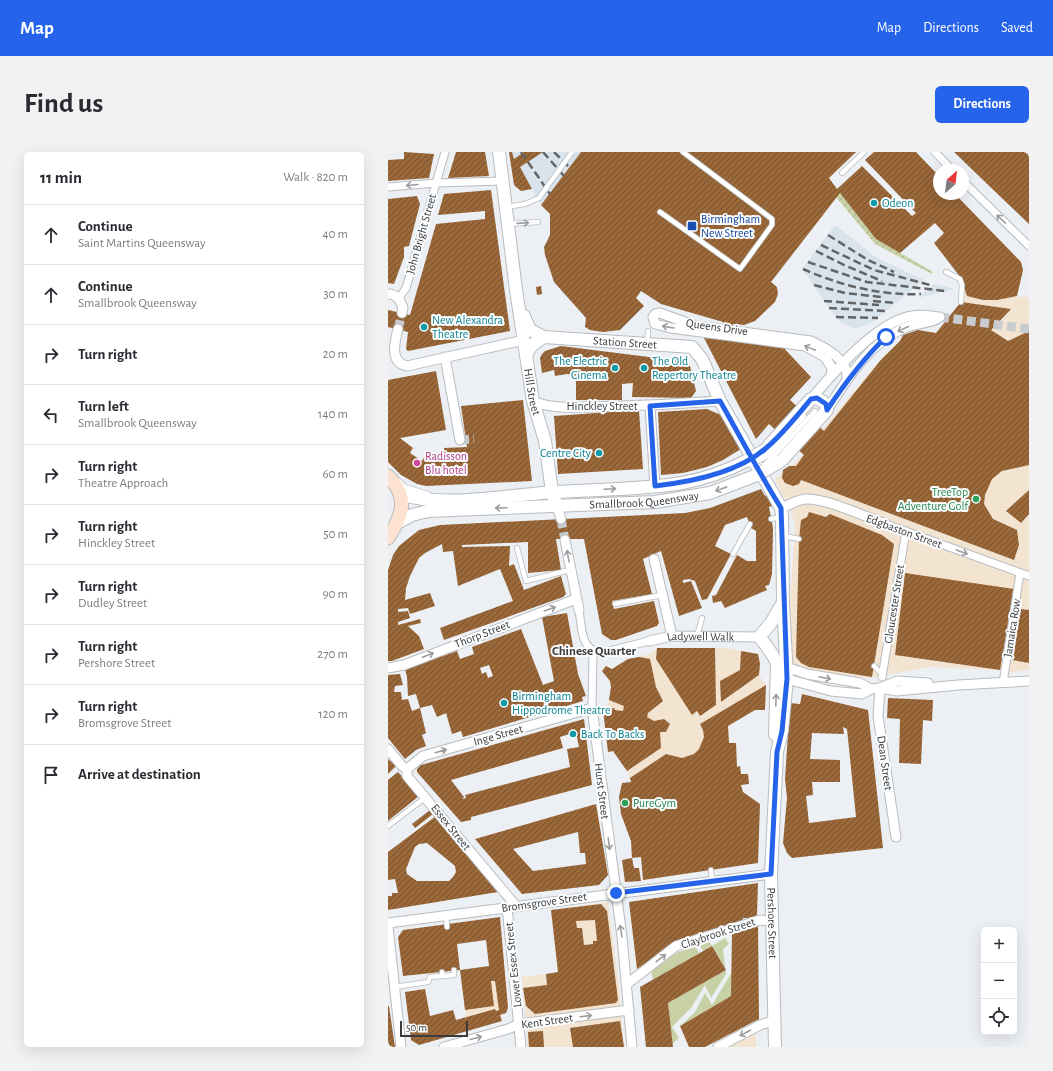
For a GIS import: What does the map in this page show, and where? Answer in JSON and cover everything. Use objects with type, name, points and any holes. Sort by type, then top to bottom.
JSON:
[{"type":"main road","points":[[388,476],[401,494],[401,512],[397,523],[388,538]]},
{"type":"street","name":"John Bright Street","points":[[399,298],[406,288],[444,152]]},
{"type":"street","name":"Hill Street","points":[[499,152],[516,290],[527,353],[533,401],[545,440],[552,492],[557,506]]},
{"type":"street","points":[[935,152],[946,164]]},
{"type":"street","points":[[388,187],[436,183],[503,181]]},
{"type":"street","points":[[969,187],[1029,246]]},
{"type":"street","name":"Hill Street","points":[[516,290],[530,330],[544,337]]},
{"type":"street","points":[[388,294],[393,294],[399,298],[403,308],[402,313]]},
{"type":"street","name":"Queens Drive","points":[[831,376],[832,368],[825,357],[806,346],[671,328],[655,324],[652,318],[655,314],[660,313],[674,320],[696,326],[811,341],[822,346],[843,362]]},
{"type":"street","name":"Smallbrook Queensway","points":[[397,523],[412,515],[428,511],[627,504],[678,500],[710,493],[738,483],[753,468],[770,457],[816,407],[847,379],[867,355],[886,337],[915,323],[934,320],[940,317],[911,316],[899,320],[876,333],[843,362],[831,376],[816,407],[782,460],[770,457],[753,468],[655,486],[552,492],[449,501],[422,499],[401,494]]},
{"type":"street","points":[[398,329],[394,344],[395,357],[403,365],[413,365],[524,340]]},
{"type":"street","points":[[527,353],[532,345],[544,337]]},
{"type":"street","name":"Station Street","points":[[544,337],[616,338],[647,343],[692,347],[698,352],[720,401]]},
{"type":"street","points":[[445,357],[460,440]]},
{"type":"street","points":[[843,362],[847,370],[847,379]]},
{"type":"street","name":"Hinckley Street","points":[[533,401],[542,405],[650,406],[720,401]]},
{"type":"street","points":[[720,401],[776,508]]},
{"type":"street","points":[[650,406],[655,486]]},
{"type":"street","name":"Edgbaston Street","points":[[776,508],[798,500],[806,499],[823,502],[1025,575]]},
{"type":"street","points":[[557,506],[561,519]]},
{"type":"street","name":"Pershore Street","points":[[775,1047],[771,874],[777,752],[782,731],[784,670],[782,535],[776,508]]},
{"type":"street","name":"Gloucester Street","points":[[882,677],[906,531]]},
{"type":"street","points":[[565,540],[584,642],[593,652]]},
{"type":"street","points":[[654,559],[672,636]]},
{"type":"street","name":"Jamaica Row","points":[[1003,683],[1025,575]]},
{"type":"street","name":"Thorp Street","points":[[388,668],[404,665],[576,599]]},
{"type":"street","points":[[783,602],[771,623],[759,637],[771,650],[784,670],[860,683],[876,689],[897,691],[958,685],[1029,681]]},
{"type":"street","name":"Ladywell Walk","points":[[593,652],[601,653],[672,636],[759,637]]},
{"type":"street","name":"Hurst Street","points":[[593,652],[592,708],[627,984],[632,1047]]},
{"type":"street","name":"Pershore Street","points":[[777,752],[774,740],[784,670]]},
{"type":"street","name":"Dean Street","points":[[876,689],[878,716],[896,837]]},
{"type":"street","name":"Inge Street","points":[[407,769],[423,756],[592,708]]},
{"type":"street","name":"Essex Street","points":[[388,749],[402,766],[407,769],[408,776],[512,907]]},
{"type":"street","name":"Bromsgrove Street","points":[[388,923],[712,880],[771,874]]},
{"type":"street","name":"Lower Essex Street","points":[[512,907],[521,1047]]},
{"type":"street","name":"Claybrook Street","points":[[627,984],[676,946],[760,920],[773,921]]},
{"type":"street","points":[[388,926],[402,1047]]},
{"type":"street","name":"Kent Street","points":[[444,1047],[508,1029],[519,1024],[629,1010]]},
{"type":"street","points":[[718,1047],[760,1025],[774,1021]]},
{"type":"lane","points":[[506,207],[525,204],[539,198],[572,152]]},
{"type":"lane","points":[[660,212],[740,269],[772,225],[772,219],[683,152]]},
{"type":"lane","points":[[842,173],[864,152]]},
{"type":"lane","points":[[508,224],[538,222]]},
{"type":"lane","points":[[946,272],[960,279],[962,285],[962,302]]},
{"type":"lane","points":[[647,343],[648,331]]},
{"type":"lane","points":[[388,473],[405,487],[449,501]]},
{"type":"lane","points":[[733,554],[750,524]]},
{"type":"lane","points":[[782,535],[799,539]]},
{"type":"lane","points":[[517,548],[526,580],[570,570]]},
{"type":"lane","points":[[615,604],[662,595]]},
{"type":"lane","points":[[697,636],[702,618]]},
{"type":"lane","points":[[874,666],[880,670],[882,677],[876,689]]},
{"type":"lane","points":[[388,826],[426,797]]},
{"type":"lane","points":[[711,870],[712,880]]},
{"type":"lane","points":[[446,915],[447,927]]},
{"type":"lane","points":[[395,987],[428,982],[430,978],[442,974],[454,975],[454,970]]},
{"type":"shaded area","points":[[509,152],[581,152],[541,205],[532,189],[521,191],[514,185]]},
{"type":"shaded area","points":[[835,225],[877,258],[924,280],[870,324],[854,329],[838,320],[802,269]]},
{"type":"shaded area","points":[[1000,240],[1021,262],[1023,270],[1017,297],[1029,297],[1029,670],[1008,673],[1000,670],[931,667],[870,678],[797,668],[787,657],[795,522],[775,479],[798,460],[853,392],[885,354],[900,341],[903,335],[918,330],[936,333],[960,302],[961,278]]},
{"type":"shaded area","points":[[934,284],[955,289],[917,298]]},
{"type":"shaded area","points":[[657,648],[727,648],[758,654],[760,664],[759,675],[766,685],[765,710],[755,710],[728,726],[729,743],[736,743],[737,767],[699,770],[631,782],[627,771],[613,751],[608,752],[603,710],[609,700],[611,687],[608,676],[602,673],[603,669],[606,666],[612,669],[624,661],[649,654]]},
{"type":"shaded area","points":[[608,902],[619,986],[624,1047],[528,1047],[522,977],[558,972],[551,910]]},
{"type":"shaded area","points":[[506,979],[508,1008],[506,1013],[500,1015],[499,1010],[496,1011],[495,1009],[466,1017],[463,984]]},
{"type":"shaded area","points":[[756,1031],[756,1047],[724,1047]]},
{"type":"green space","points":[[840,193],[876,239],[933,272],[932,274],[875,244],[836,197]]},
{"type":"green space","points":[[725,938],[729,944],[723,949],[725,969],[712,946]]},
{"type":"green space","points":[[709,941],[712,946],[703,951],[700,946]]},
{"type":"green space","points":[[696,947],[699,953],[653,980],[651,970],[678,952]]},
{"type":"green space","points":[[726,970],[726,974],[711,998],[705,985],[691,1008],[672,1027],[679,1038],[672,1044],[668,1003]]},
{"type":"green space","points":[[732,972],[731,996],[680,1026],[695,1012],[705,993],[712,1005]]},
{"type":"building","points":[[404,152],[434,154],[429,178],[388,181],[388,160],[404,159]]},
{"type":"building","points":[[456,152],[485,152],[489,176],[448,178]]},
{"type":"building","points":[[509,152],[512,152],[514,159],[524,152],[543,152],[520,167],[532,189],[521,191],[514,185]]},
{"type":"building","points":[[581,152],[856,152],[829,178],[837,189],[862,166],[912,216],[916,213],[865,160],[874,152],[916,152],[933,170],[933,200],[961,200],[1021,262],[1023,270],[1017,296],[997,300],[983,300],[967,296],[961,278],[934,243],[944,233],[935,223],[900,253],[876,239],[840,193],[771,282],[777,287],[778,294],[775,302],[755,321],[744,325],[733,324],[732,340],[780,344],[811,377],[790,400],[824,431],[880,361],[900,341],[903,335],[918,330],[936,333],[961,302],[1011,309],[991,330],[1008,341],[1029,331],[1029,465],[1002,471],[992,479],[985,495],[984,504],[993,519],[1017,530],[1019,545],[1014,560],[801,480],[799,484],[793,486],[785,483],[782,478],[783,470],[789,466],[796,466],[804,455],[769,424],[756,439],[704,338],[722,339],[723,322],[661,304],[641,291],[636,298],[644,306],[620,330],[603,332],[590,330],[585,327],[586,318],[554,282],[545,255],[544,247],[550,235],[550,214],[541,205]]},
{"type":"building","points":[[954,152],[1029,152],[1029,224],[969,166],[969,164],[966,164]]},
{"type":"building","points":[[491,190],[510,331],[408,351],[406,349],[408,332],[388,327],[388,310],[410,315],[436,224],[485,219],[485,211],[438,215],[444,194]]},
{"type":"building","points":[[417,196],[420,204],[409,246],[404,247],[404,257],[394,284],[388,283],[388,199]]},
{"type":"building","points":[[541,286],[542,294],[537,295],[536,287]]},
{"type":"building","points":[[561,346],[689,362],[696,391],[691,398],[632,397],[633,383],[622,384],[622,400],[576,400],[576,376],[567,374],[555,376],[554,370],[542,373],[540,358],[542,354],[545,351]]},
{"type":"building","points":[[436,371],[446,430],[400,438],[413,448],[410,453],[422,461],[425,456],[445,461],[444,448],[467,447],[461,406],[523,400],[532,481],[426,486],[417,484],[401,475],[388,462],[388,380]]},
{"type":"building","points":[[707,409],[721,415],[741,449],[723,460],[707,467],[683,473],[661,475],[658,412]]},
{"type":"building","name":"Centre City","points":[[639,410],[643,469],[558,474],[554,416]]},
{"type":"building","points":[[761,489],[765,496],[768,495],[775,505],[769,507],[773,528],[772,574],[769,585],[765,586],[767,590],[725,608],[721,601],[713,603],[712,596],[716,595],[737,555],[747,561],[756,561],[756,531],[751,528],[747,517],[725,525],[715,546],[731,554],[707,599],[702,600],[695,581],[689,579],[683,580],[683,583],[691,581],[702,608],[679,616],[661,551],[643,559],[652,594],[612,601],[614,609],[654,601],[659,623],[657,626],[616,640],[611,640],[602,634],[584,539],[556,539],[561,570],[528,573],[528,542],[462,545],[462,547],[510,546],[509,566],[514,564],[524,590],[561,576],[566,594],[563,597],[444,640],[440,628],[513,601],[500,569],[458,586],[453,551],[443,552],[442,544],[419,558],[406,588],[405,600],[430,593],[435,606],[410,614],[408,608],[398,609],[398,612],[408,611],[410,618],[398,622],[398,625],[420,619],[421,623],[408,626],[419,636],[424,649],[392,661],[388,661],[388,570],[393,555],[399,546],[419,530],[440,525],[685,513],[710,508]]},
{"type":"building","points":[[1029,490],[1029,514],[1021,523],[1006,511]]},
{"type":"building","points":[[809,512],[826,517],[830,514],[882,535],[894,544],[872,677],[809,667],[801,663],[796,657],[799,539],[801,520],[807,517]]},
{"type":"building","points":[[905,573],[1014,589],[1000,670],[895,655]]},
{"type":"building","points":[[1020,609],[1029,610],[1029,663],[1012,660]]},
{"type":"building","points":[[567,613],[578,674],[586,696],[582,697],[583,701],[463,737],[461,731],[452,734],[446,713],[437,717],[432,705],[420,708],[416,694],[408,696],[405,669],[457,651],[460,659],[474,654],[472,647],[521,629],[543,685],[554,681],[542,617]],"holes":[[[489,665],[493,676],[488,678],[486,672],[482,674],[480,668]]]},
{"type":"building","points":[[657,648],[715,648],[716,705],[700,716],[697,711],[692,715],[656,659]]},
{"type":"building","points":[[741,651],[758,654],[760,664],[759,675],[721,702],[720,681],[740,670]]},
{"type":"building","points":[[639,657],[650,659],[656,687],[663,701],[648,713],[647,717],[654,721],[664,719],[670,724],[666,732],[660,732],[661,748],[627,771],[613,751],[608,752],[603,710],[614,708],[615,710],[623,711],[624,706],[609,700],[611,687],[610,681],[602,671],[606,666],[612,669],[628,659]]},
{"type":"building","points":[[400,674],[403,685],[395,686],[394,692],[401,692],[402,700],[408,699],[412,711],[420,708],[426,733],[422,735],[426,746],[416,750],[405,759],[388,738],[388,675]]},
{"type":"building","points":[[766,685],[765,710],[755,710],[728,726],[729,743],[736,743],[737,767],[740,766],[741,774],[748,774],[749,784],[741,785],[743,792],[760,804],[758,863],[643,880],[641,857],[632,858],[631,841],[621,814],[619,797],[622,783],[631,782],[630,778],[666,754],[682,758],[694,754],[699,749],[704,737],[700,724]]},
{"type":"building","points":[[802,694],[868,710],[883,848],[792,858],[787,853],[783,843],[787,798],[785,779],[790,703],[800,704]],"holes":[[[843,727],[847,729],[856,817],[809,823],[806,796],[813,795],[812,782],[840,782],[840,760],[810,759],[812,733],[844,734]]]},
{"type":"building","points":[[888,698],[933,700],[932,721],[923,720],[921,764],[899,763],[900,719],[887,718]]},
{"type":"building","points":[[584,719],[592,785],[471,817],[471,820],[461,822],[417,772],[417,769],[421,765]],"holes":[[[576,732],[579,747],[567,749],[570,767],[465,795],[466,798],[462,799],[464,797],[451,780],[563,748],[560,737]]]},
{"type":"building","points":[[388,759],[396,766],[388,774]]},
{"type":"building","points":[[398,772],[419,796],[388,821],[388,780]]},
{"type":"building","points":[[596,804],[608,875],[599,885],[522,894],[475,839]],"holes":[[[578,832],[580,853],[585,853],[586,864],[533,871],[513,849]]]},
{"type":"building","points":[[430,810],[433,814],[415,828],[412,824]]},
{"type":"building","points":[[436,816],[498,892],[388,910],[388,896],[392,896],[392,893],[398,893],[395,879],[388,880],[388,852]],"holes":[[[427,843],[455,866],[456,872],[449,881],[417,881],[407,874],[406,869],[415,847],[419,844]]]},
{"type":"building","points":[[632,858],[634,868],[639,868],[641,881],[625,882],[622,860]]},
{"type":"building","points":[[758,883],[757,915],[752,918],[743,918],[742,923],[670,944],[670,946],[662,953],[637,969],[629,902]]},
{"type":"building","points":[[601,904],[607,911],[618,1000],[616,1003],[535,1014],[526,1006],[523,988],[547,985],[546,974],[558,972],[551,910]],"holes":[[[595,920],[597,941],[593,941],[593,944],[584,945],[582,928],[577,928],[576,921]]]},
{"type":"building","points":[[500,917],[508,1008],[506,1013],[500,1015],[502,1021],[419,1045],[411,1040],[405,992],[425,989],[430,1016],[453,1010],[456,1020],[495,1009],[496,1011],[499,1010],[495,981],[491,981],[494,1006],[465,1010],[460,970],[403,976],[398,937],[403,930]],"holes":[[[486,940],[489,966],[460,970],[457,944]]]},
{"type":"building","points":[[758,923],[759,1019],[705,1047],[689,1047],[680,1026],[731,996],[732,932]]},
{"type":"building","points":[[712,946],[726,970],[668,1003],[673,1047],[646,1047],[640,987]]},
{"type":"building","points":[[389,1006],[395,1047],[388,1047]]},
{"type":"building","points":[[620,1021],[624,1047],[573,1047],[570,1028]]},
{"type":"building","points":[[543,1031],[544,1047],[529,1047],[528,1032]]},
{"type":"tunnel","points":[[398,329],[402,313]]},
{"type":"tunnel","points":[[940,317],[1029,329]]},
{"type":"tunnel","points":[[460,440],[474,439]]},
{"type":"tunnel","points":[[561,519],[565,540]]},
{"type":"railway","points":[[521,152],[550,194]]},
{"type":"railway","points":[[543,152],[564,176]]},
{"type":"railway","points":[[554,152],[570,168]]},
{"type":"railway","points":[[828,235],[868,260],[894,272]]},
{"type":"railway","points":[[821,245],[874,270],[930,285]]},
{"type":"railway","points":[[816,251],[882,281]]},
{"type":"railway","points":[[808,262],[867,282],[945,291]]},
{"type":"railway","points":[[803,269],[831,280],[860,288],[891,293],[921,294]]},
{"type":"railway","points":[[814,285],[845,293],[881,297]]},
{"type":"railway","points":[[824,301],[879,305]]},
{"type":"railway","points":[[873,301],[897,303]]},
{"type":"railway","points":[[829,308],[886,311]]},
{"type":"railway","points":[[836,317],[878,318]]},
{"type":"place","name":"Odeon","points":[[874,203]]},
{"type":"place","name":"Birmingham New Street","points":[[692,226]]},
{"type":"place","name":"New Alexandra Theatre","points":[[424,327]]},
{"type":"place","name":"The Electric Cinema","points":[[615,368]]},
{"type":"place","name":"The Old Repertory Theatre","points":[[644,368]]},
{"type":"place","name":"Centre City","points":[[599,453]]},
{"type":"place","name":"Radisson Blu hotel","points":[[417,463]]},
{"type":"place","name":"TreeTop Adventure Golf","points":[[976,499]]},
{"type":"place","name":"Birmingham Hippodrome Theatre","points":[[504,703]]},
{"type":"place","name":"Back To Backs","points":[[573,734]]},
{"type":"place","name":"PureGym","points":[[625,803]]},
{"type":"district","name":"Chinese Quarter","points":[[594,650]]},
{"type":"route","points":[[616,893],[749,875],[771,874],[777,752],[782,731],[786,700],[788,667],[783,602],[781,508],[753,459],[746,446],[720,401],[650,406],[655,486],[682,483],[704,478],[740,464],[748,460],[765,450],[792,422],[811,399],[817,398],[826,404],[827,410],[847,379],[867,355],[886,337]]}]
